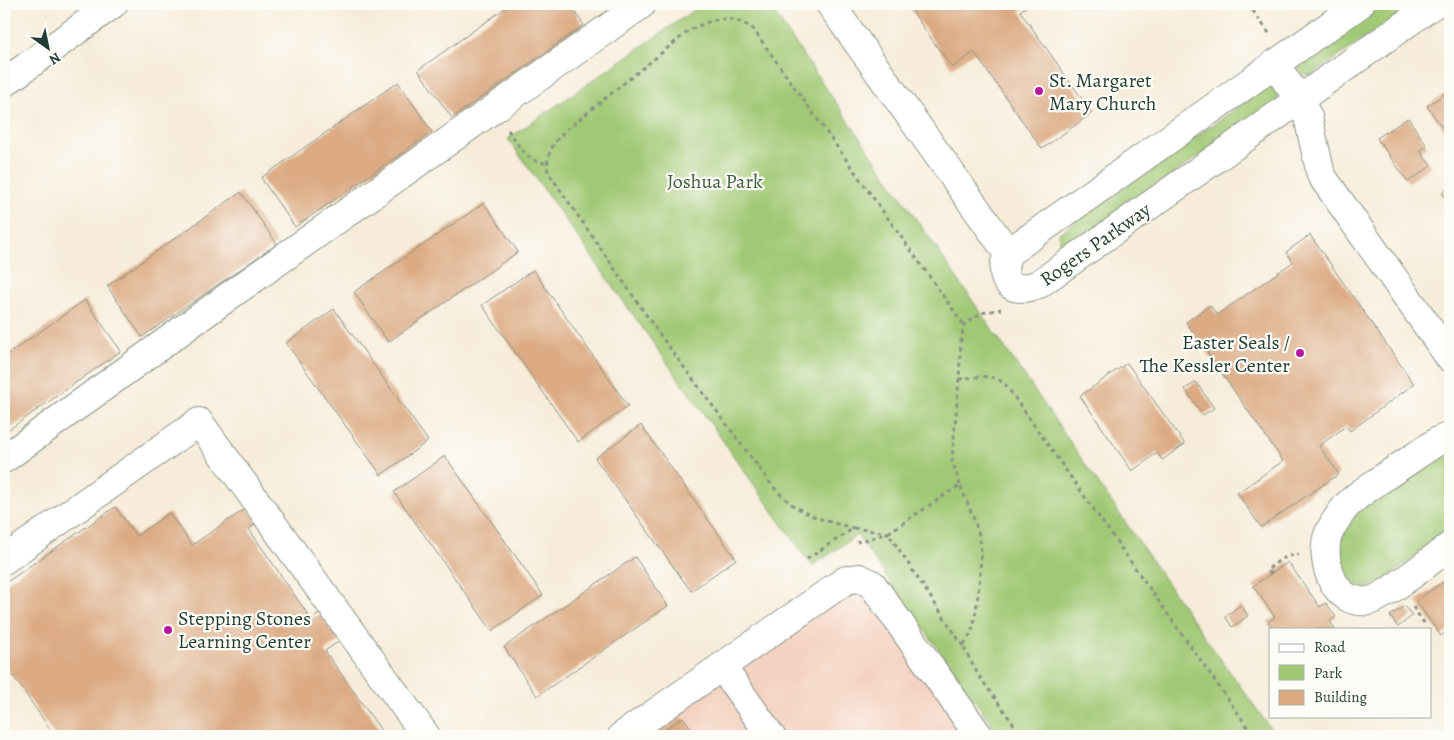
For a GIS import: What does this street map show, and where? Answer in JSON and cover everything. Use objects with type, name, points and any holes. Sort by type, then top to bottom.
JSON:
[{"type":"street","points":[[4,83],[113,4]]},
{"type":"street","points":[[4,459],[229,296],[642,4]]},
{"type":"street","points":[[830,4],[1008,253],[1274,51],[1360,4]]},
{"type":"street","name":"Rogers Parkway","points":[[1008,253],[1003,266],[1005,279],[1013,287],[1026,289],[1039,284],[1434,4]]},
{"type":"street","points":[[1274,51],[1308,118],[1321,175],[1450,358]]},
{"type":"street","points":[[4,560],[199,422],[426,736]]},
{"type":"street","points":[[1450,436],[1438,441],[1352,500],[1338,517],[1328,536],[1325,557],[1330,576],[1337,589],[1351,599],[1369,601],[1387,592],[1450,546]]},
{"type":"street","points":[[622,736],[846,580],[859,578],[872,584],[979,736]]},
{"type":"street","points":[[722,667],[771,736]]},
{"type":"path","points":[[1248,4],[1274,51]]},
{"type":"path","points":[[964,325],[753,29],[744,23],[734,19],[722,18],[690,30],[562,133],[550,151],[547,163],[548,172],[660,336],[770,484],[788,502],[802,511],[837,524],[888,533],[963,646],[977,673],[1022,736]]},
{"type":"path","points":[[493,109],[528,158],[538,163],[547,163]]},
{"type":"path","points":[[963,646],[971,632],[977,600],[981,542],[952,460],[959,379],[960,340],[964,325],[982,313],[1007,308]]},
{"type":"path","points":[[959,379],[981,376],[999,379],[1005,384],[1254,736]]},
{"type":"path","points":[[857,542],[888,533],[960,485]]},
{"type":"path","points":[[807,559],[854,528]]},
{"type":"path","points":[[1271,574],[1267,570],[1283,559],[1293,555],[1302,556]]},
{"type":"path","points":[[1409,602],[1423,622],[1428,618]]},
{"type":"shaded area","points":[[877,574],[992,736],[644,736]]},
{"type":"green space","name":"Joshua Park","points":[[703,4],[768,4],[1194,622],[1276,736],[1000,736],[857,535],[812,566],[508,139]]},
{"type":"green space","points":[[1379,4],[1414,4],[1312,75],[1301,74],[1298,70],[1300,59]]},
{"type":"green space","points":[[1268,86],[1276,90],[1277,101],[1073,245],[1066,246],[1060,243],[1058,234]]},
{"type":"green space","points":[[1450,450],[1450,531],[1380,583],[1366,588],[1352,584],[1343,573],[1339,559],[1339,544],[1346,528],[1359,510],[1431,460]]},
{"type":"building","points":[[511,4],[569,4],[584,25],[452,118],[418,70]]},
{"type":"building","name":"St. Margaret Mary Church","points":[[907,4],[1030,4],[1020,11],[1092,113],[1042,149],[974,52],[952,68]]},
{"type":"building","points":[[398,82],[432,132],[295,227],[261,178]]},
{"type":"building","points":[[1450,90],[1450,139],[1427,106]]},
{"type":"building","points":[[1408,118],[1427,146],[1420,151],[1431,166],[1408,182],[1377,138]]},
{"type":"building","points":[[1450,187],[1450,205],[1442,193]]},
{"type":"building","points":[[241,192],[277,244],[142,337],[107,286]]},
{"type":"building","points":[[484,203],[518,252],[388,342],[354,292]]},
{"type":"building","name":"Easter Seals / The Kessler Center","points":[[1310,235],[1414,384],[1350,431],[1346,426],[1319,446],[1339,474],[1261,527],[1237,493],[1283,461],[1186,322],[1210,305],[1217,315],[1293,262],[1286,252]]},
{"type":"building","points":[[533,270],[628,406],[578,442],[482,305]]},
{"type":"building","points":[[85,300],[121,351],[4,433],[4,357]]},
{"type":"building","points":[[334,309],[428,441],[381,475],[286,343]]},
{"type":"building","points":[[1127,363],[1185,444],[1162,460],[1157,453],[1132,471],[1080,396]]},
{"type":"building","points":[[1196,382],[1214,408],[1203,415],[1185,389]]},
{"type":"building","points":[[641,425],[736,559],[691,591],[595,458]]},
{"type":"building","points":[[445,456],[543,595],[492,631],[394,492]]},
{"type":"building","name":"Stepping Stones Learning Center","points":[[115,507],[136,536],[169,513],[192,545],[248,507],[258,522],[249,529],[311,619],[320,614],[339,641],[325,651],[385,736],[55,736],[4,663],[4,584]]},
{"type":"building","points":[[635,557],[668,606],[537,696],[504,647]]},
{"type":"building","points":[[1288,562],[1320,607],[1326,603],[1336,617],[1330,621],[1334,628],[1272,628],[1268,622],[1275,617],[1253,586]]},
{"type":"building","points":[[1450,577],[1450,629],[1441,636],[1416,601]]},
{"type":"building","points":[[1241,605],[1248,616],[1232,627],[1225,616]]},
{"type":"building","points":[[1405,606],[1412,616],[1398,627],[1390,616]]},
{"type":"building","points":[[683,717],[697,736],[655,736]]},
{"type":"place","name":"St. Margaret Mary Church","points":[[1039,91]]},
{"type":"place","name":"Easter Seals / The Kessler Center","points":[[1300,353]]},
{"type":"place","name":"Stepping Stones Learning Center","points":[[168,630]]}]
